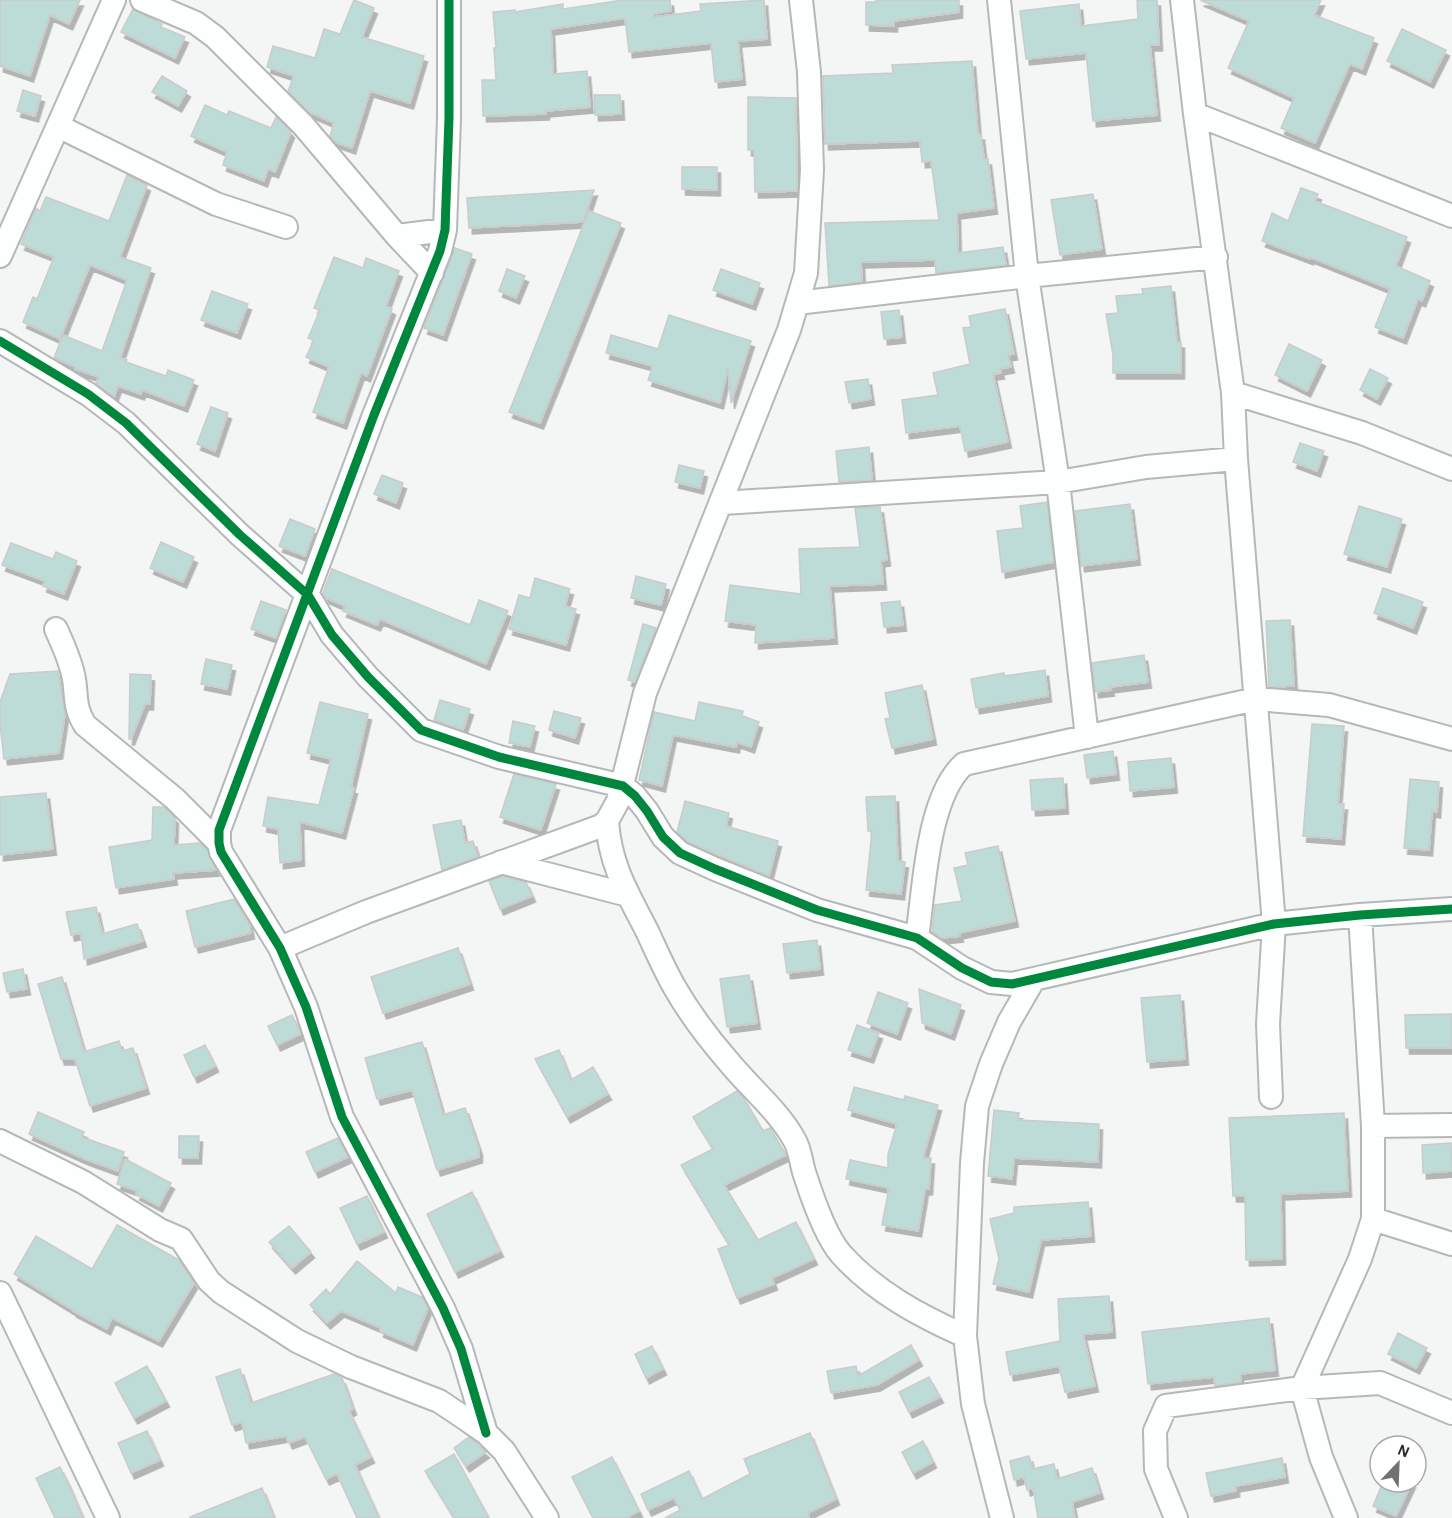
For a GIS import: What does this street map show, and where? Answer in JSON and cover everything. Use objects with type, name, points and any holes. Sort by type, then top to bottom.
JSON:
[{"type":"street","points":[[0,256],[114,0]]},
{"type":"street","points":[[142,0],[196,23],[215,37],[303,124],[397,236],[432,273]]},
{"type":"street","points":[[449,0],[449,118],[445,230],[432,273],[374,416],[219,830],[219,843],[221,852],[280,948],[306,1007],[342,1117],[443,1308],[461,1349],[486,1433]]},
{"type":"street","points":[[280,948],[366,912],[601,826],[607,821],[618,801],[645,693],[789,330],[806,273],[812,170],[809,72],[801,0]]},
{"type":"street","points":[[999,0],[1027,276],[1058,482],[1087,737]]},
{"type":"street","points":[[1182,0],[1233,393],[1236,459],[1274,924],[1268,1024],[1271,1096]]},
{"type":"street","points":[[1195,114],[1452,216]]},
{"type":"street","points":[[58,126],[216,204],[286,227]]},
{"type":"street","points":[[397,236],[445,230]]},
{"type":"street","points":[[797,303],[1027,276],[1216,258]]},
{"type":"street","points":[[0,341],[88,394],[126,423],[232,527],[308,595],[332,635],[368,678],[421,730],[499,757],[623,786],[635,796],[663,837],[680,853],[817,910],[917,938],[962,968],[991,982],[1012,984],[1274,924],[1452,909]]},
{"type":"street","points":[[1233,393],[1362,433],[1452,470]]},
{"type":"street","points":[[722,502],[1058,482],[1146,467],[1236,459]]},
{"type":"street","points":[[56,629],[69,662],[77,712],[85,725],[175,799],[219,843]]},
{"type":"street","points":[[917,938],[933,828],[947,785],[954,773],[964,764],[1256,699],[1329,705],[1452,739]]},
{"type":"street","points":[[607,821],[608,844],[612,860],[675,988],[704,1032],[785,1125],[796,1143],[823,1222],[839,1252],[857,1271],[895,1301],[965,1336]]},
{"type":"street","points":[[501,862],[628,895]]},
{"type":"street","points":[[1346,1518],[1321,1457],[1302,1388],[1360,1259],[1372,1219],[1373,1126],[1360,915]]},
{"type":"street","points":[[1002,1518],[973,1404],[965,1336],[972,1163],[977,1106],[991,1064],[1009,1022],[1034,979]]},
{"type":"street","points":[[1373,1126],[1452,1125]]},
{"type":"street","points":[[0,1141],[83,1182],[160,1230],[181,1239],[209,1281],[221,1292],[297,1341],[351,1367],[439,1401],[486,1433],[504,1451],[547,1518]]},
{"type":"street","points":[[1372,1219],[1452,1244]]},
{"type":"street","points":[[0,1293],[108,1518]]},
{"type":"street","points":[[1176,1518],[1156,1469],[1155,1431],[1166,1406],[1302,1388],[1380,1383],[1452,1413]]},
{"type":"building","points":[[0,0],[80,0],[69,24],[50,15],[30,76],[0,66]]},
{"type":"building","points":[[354,0],[374,8],[362,37],[424,56],[410,103],[370,91],[352,148],[335,142],[330,136],[334,123],[309,112],[288,91],[294,76],[267,67],[273,46],[315,58],[324,29],[340,34]]},
{"type":"building","points":[[623,0],[670,0],[671,11],[654,14],[654,17],[701,11],[700,4],[764,0],[767,39],[738,41],[742,79],[715,82],[711,43],[629,52],[625,18],[551,29],[553,74],[587,71],[590,107],[546,111],[546,114],[483,116],[482,80],[496,80],[493,12],[515,10],[515,12],[563,4],[563,9]]},
{"type":"building","points":[[876,0],[959,0],[959,12],[894,21],[894,26],[866,25],[866,2],[876,2]]},
{"type":"building","points":[[1137,0],[1157,0],[1159,45],[1150,45],[1157,115],[1093,121],[1086,53],[1026,59],[1020,11],[1079,4],[1081,26],[1138,19]]},
{"type":"building","points":[[1200,0],[1321,0],[1314,15],[1374,38],[1362,69],[1350,64],[1315,143],[1281,128],[1294,98],[1228,68],[1249,21]]},
{"type":"building","points":[[133,9],[162,24],[161,27],[185,37],[175,58],[121,32]]},
{"type":"building","points":[[1402,29],[1446,50],[1430,82],[1387,61]]},
{"type":"building","points":[[972,61],[978,134],[981,134],[984,159],[988,159],[994,208],[957,213],[958,253],[1003,247],[1006,265],[936,273],[935,260],[861,262],[862,282],[829,286],[825,223],[939,220],[931,161],[922,162],[920,141],[825,144],[823,76],[893,73],[892,65]]},
{"type":"building","points":[[162,76],[187,91],[178,106],[152,92]]},
{"type":"building","points":[[23,90],[41,96],[35,116],[17,111]]},
{"type":"building","points":[[594,95],[620,95],[621,114],[595,115]]},
{"type":"building","points":[[748,97],[796,98],[797,191],[755,192],[754,150],[748,150]]},
{"type":"building","points":[[205,105],[227,115],[229,111],[271,128],[276,117],[291,132],[275,172],[268,169],[264,181],[223,165],[227,152],[191,136]]},
{"type":"building","points":[[682,167],[717,167],[717,190],[682,189]]},
{"type":"building","points":[[127,175],[147,185],[120,257],[151,268],[120,358],[166,376],[168,370],[194,380],[184,406],[142,390],[141,394],[118,386],[114,397],[96,383],[99,377],[75,369],[76,367],[54,358],[63,335],[102,351],[127,280],[90,265],[60,339],[23,322],[33,297],[37,299],[54,257],[21,244],[36,208],[40,211],[46,197],[109,221]]},
{"type":"building","points":[[1301,188],[1318,194],[1315,201],[1407,237],[1396,266],[1430,281],[1422,301],[1418,299],[1403,338],[1375,327],[1390,289],[1310,257],[1310,259],[1262,241],[1272,213],[1288,221]]},
{"type":"building","points":[[594,190],[583,222],[469,228],[467,198]]},
{"type":"building","points":[[1093,194],[1102,249],[1060,255],[1051,200]]},
{"type":"building","points":[[589,211],[621,223],[540,423],[509,412]]},
{"type":"building","points":[[455,248],[472,254],[443,335],[424,328]]},
{"type":"building","points":[[334,257],[363,268],[366,258],[399,271],[386,306],[392,309],[367,376],[361,373],[343,423],[313,412],[329,367],[306,357],[314,340],[308,338],[320,310],[314,308]]},
{"type":"building","points":[[507,269],[525,276],[516,298],[499,291]]},
{"type":"building","points":[[721,269],[760,283],[752,304],[713,290]]},
{"type":"building","points":[[1171,286],[1177,342],[1181,342],[1181,373],[1113,373],[1113,355],[1106,314],[1118,313],[1116,296],[1143,294],[1142,289]]},
{"type":"building","points":[[212,291],[248,304],[237,333],[201,320]]},
{"type":"building","points":[[1005,309],[1014,354],[1008,355],[1011,367],[1000,369],[1001,373],[993,374],[1008,442],[965,451],[960,426],[906,433],[902,400],[938,395],[933,373],[970,364],[963,328],[971,327],[969,316]]},
{"type":"building","points":[[899,310],[902,337],[884,339],[881,312]]},
{"type":"building","points":[[669,315],[751,341],[731,403],[728,368],[720,403],[648,380],[653,366],[606,353],[611,335],[658,349]]},
{"type":"building","points":[[1289,344],[1322,360],[1307,391],[1275,375]]},
{"type":"building","points":[[1370,369],[1388,378],[1377,399],[1360,390]]},
{"type":"building","points":[[868,379],[871,399],[849,403],[845,382]]},
{"type":"building","points":[[211,407],[228,413],[215,451],[197,444]]},
{"type":"building","points":[[1300,443],[1324,451],[1317,471],[1293,462]]},
{"type":"building","points":[[869,447],[872,480],[839,482],[836,451]]},
{"type":"building","points":[[679,465],[704,471],[700,488],[675,482]]},
{"type":"building","points":[[382,475],[403,483],[396,503],[374,494]]},
{"type":"building","points":[[1047,502],[1054,562],[1002,572],[997,531],[1023,528],[1020,506]]},
{"type":"building","points":[[1130,504],[1137,559],[1081,566],[1075,511]]},
{"type":"building","points":[[1359,506],[1402,519],[1387,567],[1344,554]]},
{"type":"building","points":[[880,507],[887,560],[881,561],[883,584],[830,586],[834,638],[755,643],[756,625],[725,621],[730,585],[801,594],[799,549],[860,547],[855,508]]},
{"type":"building","points":[[290,519],[315,529],[305,556],[279,546]]},
{"type":"building","points":[[161,542],[194,557],[183,582],[150,568]]},
{"type":"building","points":[[11,543],[53,559],[56,552],[77,561],[64,594],[43,586],[45,581],[2,565]]},
{"type":"building","points":[[332,569],[470,625],[479,600],[508,611],[486,664],[380,619],[377,625],[343,611],[345,606],[326,598],[323,593]]},
{"type":"building","points":[[636,576],[666,584],[661,605],[631,598]]},
{"type":"building","points":[[535,578],[570,589],[565,606],[576,609],[566,645],[509,629],[519,595],[530,598]]},
{"type":"building","points":[[1383,588],[1423,602],[1413,628],[1374,613]]},
{"type":"building","points":[[261,601],[286,610],[276,638],[251,629]]},
{"type":"building","points":[[900,601],[903,625],[884,627],[881,603]]},
{"type":"building","points":[[1290,620],[1294,686],[1269,687],[1266,621]]},
{"type":"building","points":[[643,624],[656,628],[635,682],[628,680]]},
{"type":"building","points":[[1144,655],[1148,682],[1110,687],[1111,690],[1095,692],[1092,663]]},
{"type":"building","points":[[206,659],[232,665],[227,689],[201,684]]},
{"type":"building","points":[[1045,670],[1048,696],[976,708],[971,679],[1004,673],[1004,676]]},
{"type":"building","points":[[58,671],[65,714],[59,753],[4,759],[0,702],[10,674]]},
{"type":"building","points":[[130,674],[151,675],[150,704],[145,704],[131,739],[129,739]]},
{"type":"building","points":[[922,685],[933,739],[892,748],[885,719],[890,718],[885,693]]},
{"type":"building","points":[[440,700],[470,709],[463,730],[434,720]]},
{"type":"building","points":[[320,702],[368,714],[351,787],[354,788],[342,833],[300,822],[301,860],[280,863],[278,829],[263,826],[268,797],[319,805],[331,759],[307,753]]},
{"type":"building","points":[[699,702],[743,711],[742,716],[759,722],[751,747],[737,742],[736,747],[673,735],[662,786],[639,780],[654,712],[695,721]]},
{"type":"building","points":[[554,711],[581,718],[575,738],[549,730]]},
{"type":"building","points":[[513,721],[535,726],[530,747],[509,743]]},
{"type":"building","points":[[1312,724],[1344,726],[1338,804],[1344,804],[1341,839],[1303,836]]},
{"type":"building","points":[[1113,751],[1116,774],[1087,778],[1084,755]]},
{"type":"building","points":[[1171,758],[1174,787],[1130,791],[1128,762]]},
{"type":"building","points":[[514,774],[556,784],[541,830],[500,817]]},
{"type":"building","points":[[1063,778],[1065,808],[1032,810],[1030,780]]},
{"type":"building","points":[[1410,779],[1439,782],[1437,812],[1432,811],[1429,850],[1404,848]]},
{"type":"building","points":[[46,793],[53,849],[0,855],[0,797]]},
{"type":"building","points":[[895,796],[898,861],[905,862],[901,894],[866,890],[872,831],[868,831],[866,797]]},
{"type":"building","points":[[685,801],[729,813],[726,826],[778,841],[769,876],[688,842],[677,832]]},
{"type":"building","points":[[153,807],[164,807],[175,818],[174,845],[200,843],[207,850],[216,870],[173,873],[174,879],[116,888],[109,847],[152,840]]},
{"type":"building","points":[[461,820],[465,843],[473,841],[478,857],[442,870],[433,825]]},
{"type":"building","points":[[998,846],[1015,921],[959,933],[960,936],[942,938],[932,932],[935,905],[962,901],[954,868],[968,865],[965,853]]},
{"type":"building","points":[[503,876],[526,882],[532,896],[500,909],[489,881]]},
{"type":"building","points":[[234,899],[249,923],[251,933],[195,947],[186,911]]},
{"type":"building","points":[[96,907],[102,934],[137,924],[143,941],[84,959],[81,933],[71,935],[66,912]]},
{"type":"building","points":[[817,940],[820,969],[787,973],[783,944]]},
{"type":"building","points":[[458,948],[470,984],[383,1013],[371,977]]},
{"type":"building","points":[[23,969],[27,989],[7,992],[3,973]]},
{"type":"building","points":[[749,975],[757,1023],[727,1027],[720,979]]},
{"type":"building","points":[[62,977],[84,1052],[119,1041],[122,1051],[133,1048],[146,1088],[90,1106],[75,1059],[61,1059],[38,984]]},
{"type":"building","points":[[919,989],[961,1005],[951,1034],[922,1023]]},
{"type":"building","points":[[878,992],[908,1003],[897,1034],[867,1023]]},
{"type":"building","points":[[1180,995],[1185,1059],[1147,1062],[1141,998]]},
{"type":"building","points":[[1452,1014],[1452,1048],[1406,1048],[1405,1015]]},
{"type":"building","points":[[292,1015],[301,1034],[277,1045],[268,1026]]},
{"type":"building","points":[[857,1025],[879,1033],[870,1057],[848,1050]]},
{"type":"building","points":[[422,1042],[443,1115],[465,1108],[479,1149],[479,1157],[437,1170],[412,1090],[377,1099],[365,1058]]},
{"type":"building","points":[[205,1045],[215,1066],[194,1077],[184,1055]]},
{"type":"building","points":[[559,1050],[571,1080],[593,1067],[608,1094],[567,1117],[535,1059]]},
{"type":"building","points":[[854,1087],[904,1100],[905,1096],[938,1105],[923,1158],[931,1158],[929,1189],[925,1189],[918,1231],[882,1225],[889,1188],[846,1179],[850,1160],[888,1168],[888,1154],[897,1124],[848,1110]]},
{"type":"building","points":[[737,1091],[763,1131],[770,1128],[786,1155],[724,1185],[758,1240],[796,1222],[814,1259],[772,1278],[774,1284],[737,1298],[718,1249],[729,1245],[681,1165],[713,1149],[693,1117]]},
{"type":"building","points":[[994,1110],[1019,1113],[1018,1120],[1099,1124],[1098,1162],[1014,1158],[1012,1179],[988,1176]]},
{"type":"building","points":[[38,1112],[84,1132],[82,1137],[124,1152],[118,1171],[29,1134]]},
{"type":"building","points":[[1344,1113],[1348,1191],[1281,1194],[1282,1259],[1246,1260],[1245,1196],[1233,1196],[1229,1118]]},
{"type":"building","points":[[179,1136],[199,1136],[198,1158],[179,1158]]},
{"type":"building","points":[[338,1138],[348,1157],[315,1172],[306,1152]]},
{"type":"building","points":[[1451,1143],[1452,1171],[1423,1173],[1422,1145]]},
{"type":"building","points":[[125,1159],[171,1183],[159,1206],[136,1194],[138,1191],[117,1184]]},
{"type":"building","points":[[472,1192],[500,1251],[455,1272],[427,1214]]},
{"type":"building","points":[[367,1196],[384,1232],[357,1244],[340,1208]]},
{"type":"building","points":[[1088,1202],[1091,1236],[1041,1240],[1029,1292],[993,1284],[999,1259],[990,1219],[1014,1213],[1014,1207]]},
{"type":"building","points":[[117,1225],[179,1260],[194,1283],[159,1341],[112,1318],[107,1329],[73,1311],[14,1274],[36,1236],[92,1269]]},
{"type":"building","points":[[289,1226],[311,1252],[292,1268],[269,1242]]},
{"type":"building","points":[[357,1261],[396,1293],[398,1287],[422,1297],[428,1308],[413,1345],[341,1311],[327,1323],[310,1305],[326,1289],[330,1294]]},
{"type":"building","points":[[1109,1296],[1112,1332],[1083,1334],[1095,1386],[1065,1392],[1059,1366],[1010,1375],[1006,1352],[1060,1341],[1058,1299]]},
{"type":"building","points":[[1269,1318],[1275,1370],[1240,1374],[1241,1382],[1215,1386],[1214,1377],[1148,1384],[1142,1332]]},
{"type":"building","points":[[1398,1333],[1427,1348],[1416,1368],[1388,1354]]},
{"type":"building","points":[[911,1345],[919,1360],[877,1385],[831,1393],[827,1371],[856,1366],[858,1376]]},
{"type":"building","points":[[652,1346],[663,1369],[646,1378],[635,1354]]},
{"type":"building","points":[[147,1366],[166,1401],[134,1418],[115,1383]]},
{"type":"building","points":[[240,1369],[251,1403],[334,1374],[342,1378],[353,1409],[349,1411],[371,1457],[355,1465],[379,1518],[357,1518],[337,1474],[326,1479],[305,1437],[289,1443],[286,1436],[246,1443],[242,1422],[232,1425],[216,1377]]},
{"type":"building","points":[[929,1377],[940,1397],[909,1412],[899,1392]]},
{"type":"building","points":[[147,1431],[160,1460],[131,1473],[118,1443]]},
{"type":"building","points":[[810,1433],[836,1499],[808,1513],[809,1518],[665,1518],[680,1510],[674,1498],[648,1510],[641,1494],[689,1471],[702,1499],[750,1474],[744,1459]]},
{"type":"building","points":[[469,1437],[486,1452],[466,1466],[454,1448]]},
{"type":"building","points":[[923,1441],[933,1462],[913,1473],[902,1452]]},
{"type":"building","points":[[454,1454],[489,1518],[454,1518],[425,1471]]},
{"type":"building","points":[[1029,1456],[1033,1469],[1054,1464],[1057,1479],[1092,1468],[1100,1493],[1072,1502],[1075,1518],[1038,1518],[1033,1488],[1027,1490],[1024,1477],[1014,1480],[1010,1461]]},
{"type":"building","points":[[612,1457],[639,1511],[626,1518],[593,1518],[572,1477]]},
{"type":"building","points":[[1282,1458],[1285,1477],[1236,1486],[1236,1491],[1211,1496],[1206,1473]]},
{"type":"building","points":[[60,1467],[83,1518],[55,1518],[36,1478]]},
{"type":"building","points":[[262,1488],[274,1518],[190,1518],[190,1517]]},
{"type":"building","points":[[1378,1494],[1406,1494],[1396,1516],[1373,1506]]},
{"type":"cycle path","points":[[449,0],[449,118],[445,230],[440,251],[374,415],[219,830],[219,843],[221,852],[280,948],[306,1007],[342,1117],[443,1308],[461,1349],[486,1433]]},
{"type":"cycle path","points":[[0,341],[88,394],[126,423],[240,535],[308,595],[332,635],[368,677],[421,730],[499,757],[623,786],[635,796],[663,837],[680,853],[817,910],[917,938],[962,968],[991,982],[1012,984],[1274,924],[1452,909]]}]
